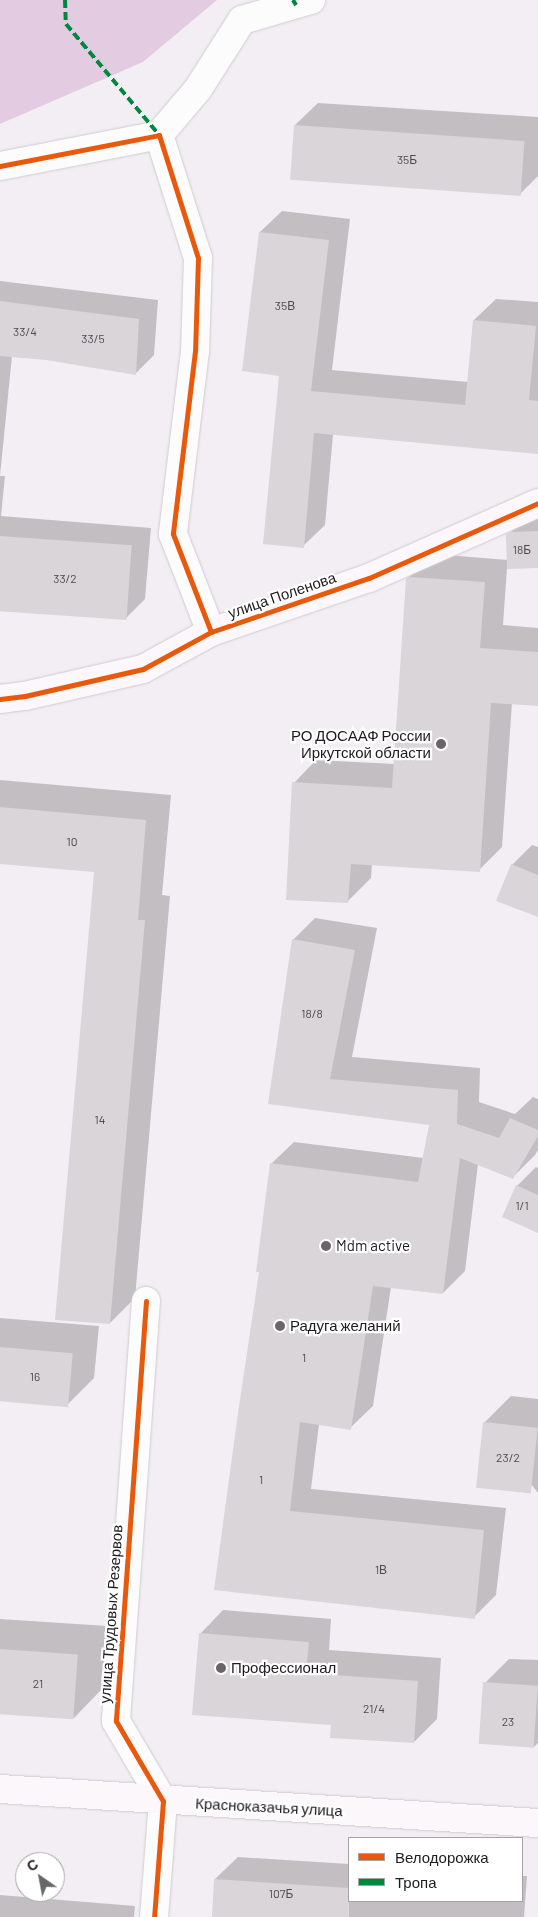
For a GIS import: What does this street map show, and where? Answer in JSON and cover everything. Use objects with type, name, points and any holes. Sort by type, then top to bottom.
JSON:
[{"type":"street","points":[[0,166],[159,135],[198,90],[242,20],[312,0]]},
{"type":"street","points":[[159,135],[198,258],[195,350],[173,534],[211,632]]},
{"type":"street","name":"улица Поленова","points":[[0,699],[25,696],[143,669],[211,632],[369,578],[538,503]]},
{"type":"street","name":"улица Трудовых Резервов","points":[[146,1301],[116,1721],[163,1801]]},
{"type":"street","name":"Красноказачья улица","points":[[0,1789],[163,1801],[538,1823]]},
{"type":"street","points":[[154,1917],[163,1801]]},
{"type":"shaded area","points":[[0,0],[217,0],[143,62],[0,124]]},
{"type":"building","points":[[294,125],[524,141],[521,196],[290,180]]},
{"type":"building","points":[[259,232],[329,240],[311,391],[465,405],[473,320],[536,326],[529,400],[538,401],[538,454],[314,433],[304,548],[263,544],[279,376],[242,371]]},
{"type":"building","points":[[0,301],[139,319],[136,375],[46,360],[0,356]]},
{"type":"building","points":[[538,531],[538,568],[507,569],[506,534],[511,532]]},
{"type":"building","points":[[0,536],[132,545],[126,620],[0,611]]},
{"type":"building","name":"РО ДОСААФ России Иркутской области","points":[[410,577],[485,582],[480,648],[538,652],[538,706],[491,703],[480,872],[351,864],[348,903],[286,900],[292,782],[392,788],[406,579]]},
{"type":"building","points":[[0,807],[146,820],[138,920],[145,920],[110,1324],[55,1320],[94,872],[0,864]]},
{"type":"building","points":[[511,864],[538,875],[538,917],[496,901]]},
{"type":"building","points":[[292,939],[355,950],[330,1079],[458,1090],[457,1124],[499,1138],[510,1118],[538,1130],[538,1136],[513,1179],[460,1158],[443,1294],[373,1286],[351,1430],[300,1422],[290,1511],[484,1530],[475,1619],[214,1590],[259,1272],[256,1272],[270,1163],[418,1182],[429,1125],[268,1104]]},
{"type":"building","points":[[516,1185],[538,1195],[538,1233],[502,1217]]},
{"type":"building","points":[[0,1347],[73,1353],[68,1407],[0,1401]]},
{"type":"building","points":[[483,1422],[538,1428],[531,1493],[476,1488]]},
{"type":"building","points":[[199,1633],[309,1642],[306,1673],[418,1681],[414,1743],[330,1738],[331,1725],[192,1715]]},
{"type":"building","points":[[0,1649],[78,1654],[73,1719],[0,1714]]},
{"type":"building","points":[[483,1682],[538,1686],[534,1748],[479,1744]]},
{"type":"building","points":[[214,1879],[348,1888],[349,1917],[212,1917]]},
{"type":"marked path","points":[[65,0],[66,24],[159,135]]},
{"type":"marked path","points":[[293,0],[296,5]]},
{"type":"cycle path","points":[[0,166],[159,135],[198,258],[195,351],[173,534],[211,632]]},
{"type":"cycle path","points":[[0,699],[25,696],[143,669],[211,632],[369,578],[538,503]]},
{"type":"cycle path","points":[[146,1301],[116,1721],[163,1801],[154,1917]]},
{"type":"place","name":"РО ДОСААФ России Иркутской области","points":[[441,744]]},
{"type":"place","name":"Mdm active","points":[[326,1246]]},
{"type":"place","name":"Радуга желаний","points":[[280,1326]]},
{"type":"place","name":"Профессионал","points":[[221,1668]]}]
